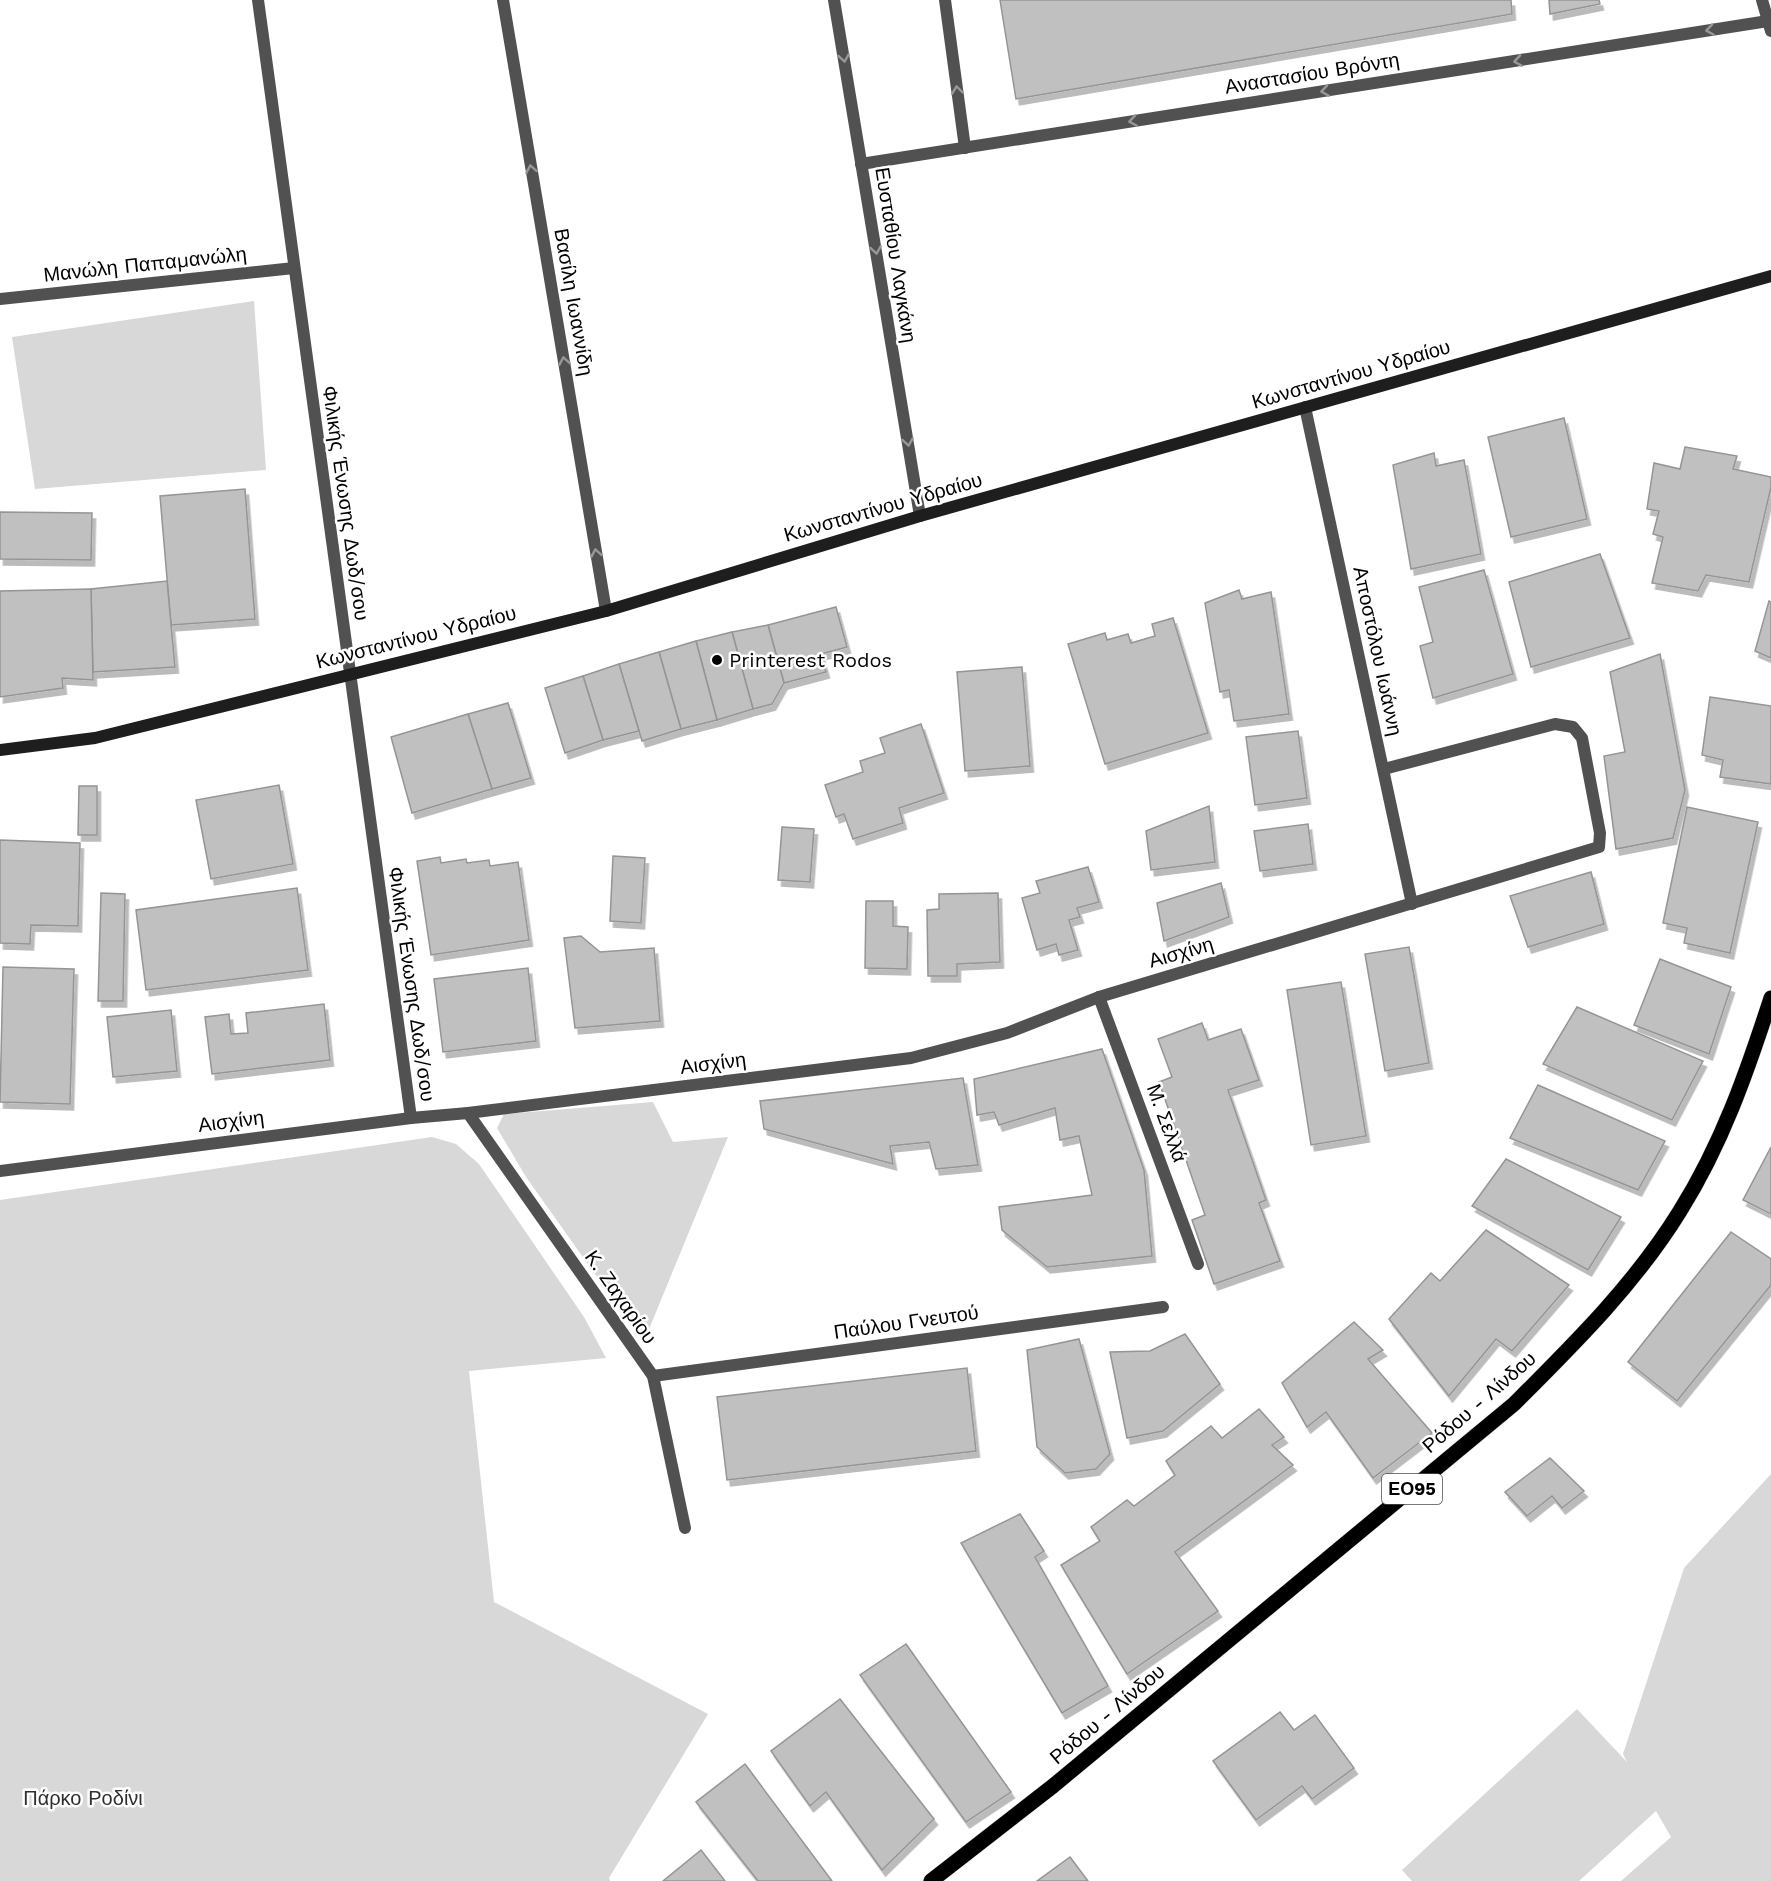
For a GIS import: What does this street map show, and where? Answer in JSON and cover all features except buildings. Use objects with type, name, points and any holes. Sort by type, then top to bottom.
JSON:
[{"type":"main road","name":"Ρόδου - Λίνδου","points":[[930,1881],[1053,1786],[1514,1404],[1581,1338],[1632,1278],[1680,1211],[1714,1149],[1744,1083],[1771,998]]},
{"type":"street","name":"Φιλικής Ένωσης Δωδ/σου","points":[[258,0],[411,1118]]},
{"type":"street","name":"Βασίλη Ιωαννίδη","points":[[502,0],[606,611]]},
{"type":"street","name":"Ευσταθίου Λαγκάνη","points":[[834,0],[920,516]]},
{"type":"street","points":[[945,0],[964,148]]},
{"type":"street","points":[[1762,0],[1770,26]]},
{"type":"street","name":"Αναστασίου Βρόντη","points":[[861,164],[1770,26]]},
{"type":"street","name":"Μανώλη Παπαμανώλη","points":[[0,299],[294,268]]},
{"type":"street","name":"Κωνσταντίνου Υδραίου","points":[[0,750],[95,738],[349,673],[606,611],[920,516],[1771,276]]},
{"type":"street","name":"Αποστόλου Ιωάννη","points":[[1305,407],[1412,904]]},
{"type":"street","name":"Αισχίνη","points":[[0,1171],[411,1118],[468,1113],[910,1058],[1007,1033],[1099,997],[1599,847],[1600,833],[1582,738],[1573,727],[1555,724],[1384,769]]},
{"type":"street","name":"Μ. Σελλά","points":[[1099,997],[1198,1264]]},
{"type":"street","name":"Κ. Ζαχαρίου","points":[[468,1113],[653,1376],[685,1528]]},
{"type":"street","name":"Παύλου Γνευτού","points":[[653,1376],[1163,1307]]},
{"type":"green space","points":[[254,301],[266,470],[35,489],[12,337]]},
{"type":"green space","points":[[653,1102],[673,1142],[728,1137],[647,1334],[632,1326],[526,1177],[497,1128],[504,1114]]},
{"type":"green space","name":"Πάρκο Ροδίνι","points":[[432,1137],[456,1144],[479,1164],[584,1317],[606,1358],[469,1371],[494,1602],[708,1714],[609,1878],[610,1881],[0,1881],[0,1200]]},
{"type":"green space","points":[[1771,1474],[1771,1881],[1621,1881],[1671,1837],[1656,1811],[1579,1881],[1412,1881],[1402,1870],[1577,1709],[1627,1762],[1623,1754],[1684,1568]]},
{"type":"place","name":"Printerest Rodos","points":[[717,660]]}]
